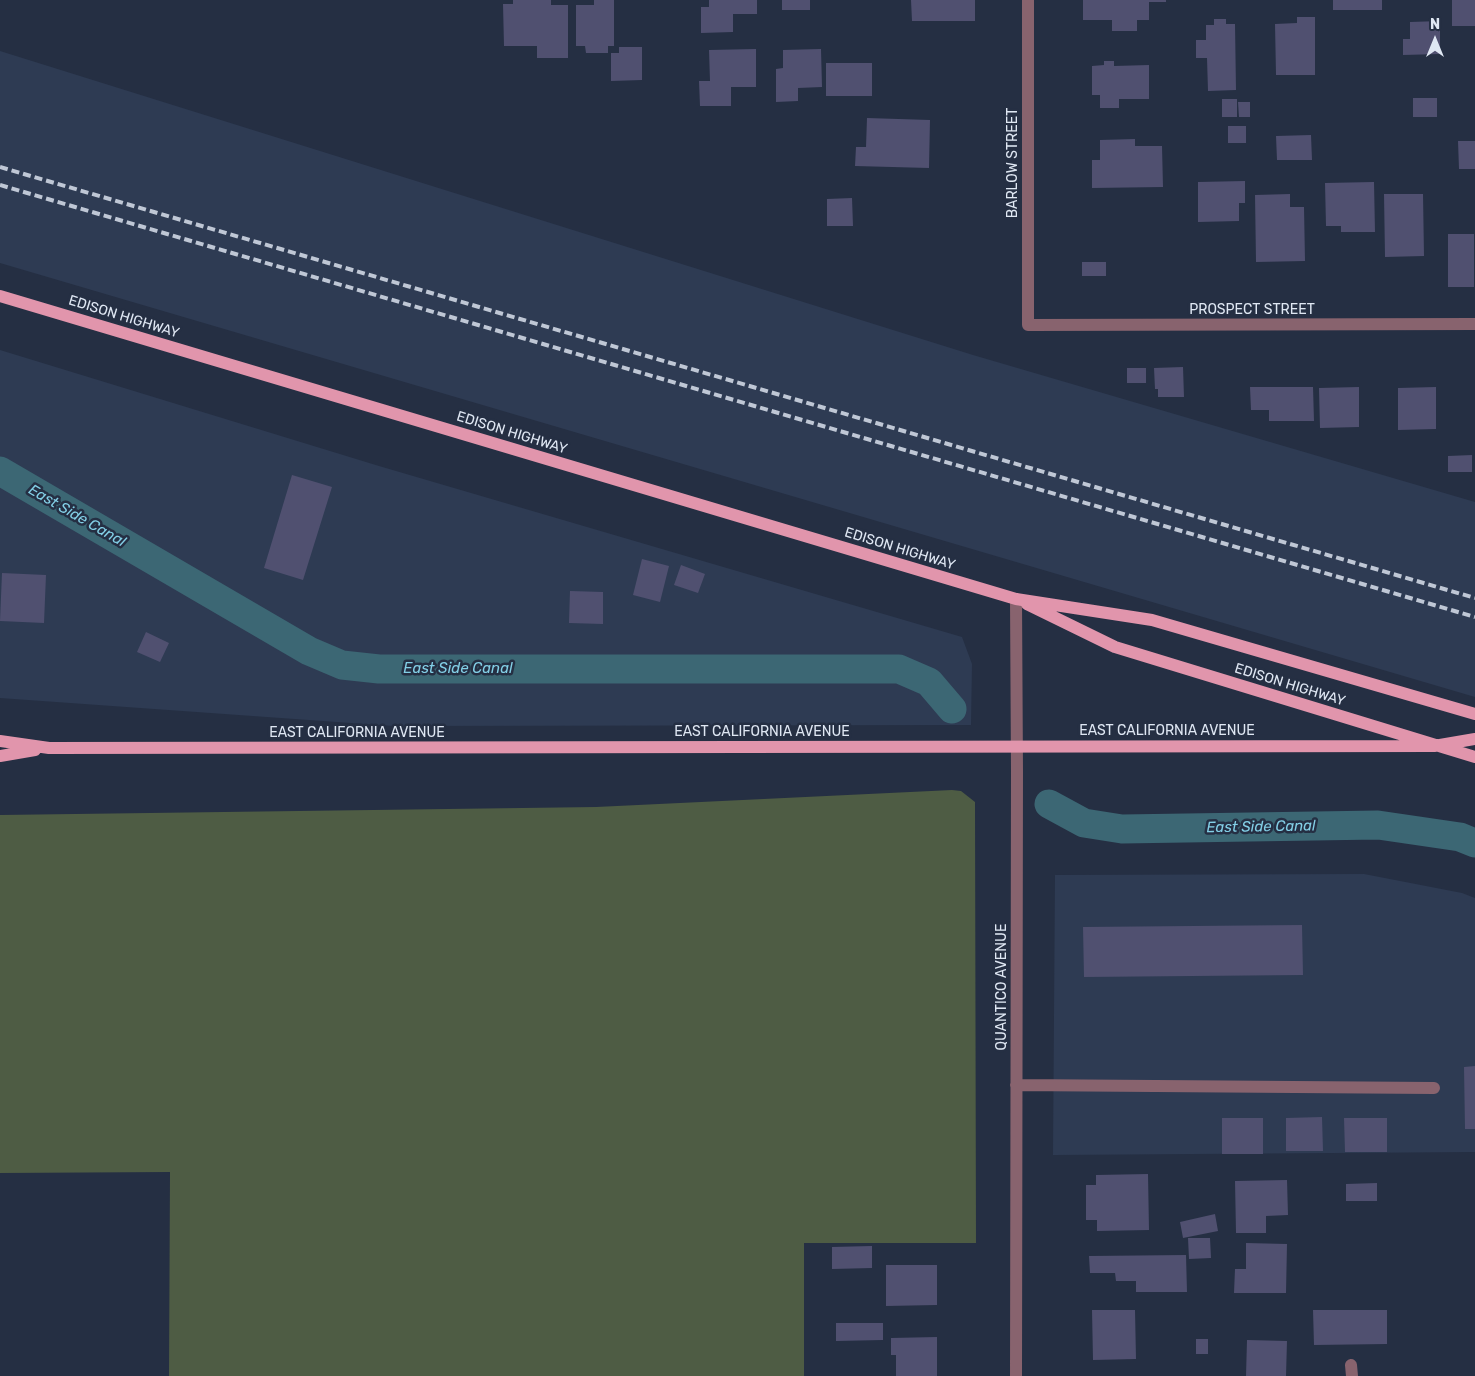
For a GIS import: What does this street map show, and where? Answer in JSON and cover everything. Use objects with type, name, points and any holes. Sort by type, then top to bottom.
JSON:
[{"type":"main road","name":"EDISON HIGHWAY","points":[[0,296],[1016,599],[1152,620],[1475,714]]},
{"type":"main road","name":"EDISON HIGHWAY","points":[[1016,599],[1115,647],[1475,757]]},
{"type":"main road","name":"EAST CALIFORNIA AVENUE","points":[[0,741],[49,748],[1017,747],[1434,746],[1475,739]]},
{"type":"main road","name":"EAST CALIFORNIA AVENUE","points":[[0,756],[49,748]]},
{"type":"street","name":"BARLOW STREET","points":[[1028,0],[1028,325]]},
{"type":"street","name":"PROSPECT STREET","points":[[1028,325],[1475,324]]},
{"type":"street","name":"QUANTICO AVENUE","points":[[1016,599],[1016,1376]]},
{"type":"street","points":[[1016,1085],[1434,1088]]},
{"type":"shaded area","points":[[0,51],[973,355],[1475,502],[1475,697],[0,263]]},
{"type":"shaded area","points":[[0,350],[379,466],[962,637],[972,664],[971,725],[393,726],[0,698]]},
{"type":"shaded area","points":[[1364,874],[1462,893],[1475,898],[1475,1152],[1053,1155],[1055,875]]},
{"type":"green space","points":[[961,791],[975,802],[976,1243],[804,1243],[804,1376],[169,1376],[170,1172],[0,1173],[0,815],[596,807]]},
{"type":"building","points":[[513,0],[551,0],[551,5],[568,5],[568,58],[537,58],[537,46],[504,46],[503,4],[513,4]]},
{"type":"building","points":[[594,0],[614,0],[614,46],[608,46],[608,53],[586,53],[585,46],[576,46],[576,5],[594,5]]},
{"type":"building","points":[[709,0],[757,0],[757,14],[733,14],[733,32],[701,33],[701,7],[709,7]]},
{"type":"building","points":[[782,0],[810,0],[810,10],[782,10]]},
{"type":"building","points":[[911,0],[975,0],[975,21],[912,21]]},
{"type":"building","points":[[1083,0],[1166,0],[1166,2],[1149,2],[1149,20],[1137,20],[1137,31],[1112,31],[1112,20],[1083,20]]},
{"type":"building","points":[[1333,0],[1382,0],[1382,10],[1333,10]]},
{"type":"building","points":[[1452,0],[1475,0],[1475,26],[1452,26]]},
{"type":"building","points":[[1297,17],[1315,17],[1315,75],[1276,75],[1275,24],[1297,23]]},
{"type":"building","points":[[1214,19],[1226,19],[1226,24],[1235,24],[1236,90],[1208,91],[1207,58],[1196,58],[1196,40],[1206,40],[1206,25],[1214,25]]},
{"type":"building","points":[[1440,21],[1440,54],[1403,55],[1403,39],[1410,39],[1410,22]]},
{"type":"building","points":[[619,47],[642,47],[642,80],[611,81],[611,53],[619,53]]},
{"type":"building","points":[[756,49],[756,87],[731,87],[731,106],[700,106],[699,81],[710,81],[709,50]]},
{"type":"building","points":[[821,49],[822,87],[798,88],[798,101],[776,102],[776,69],[783,68],[783,50]]},
{"type":"building","points":[[1104,61],[1114,61],[1114,66],[1149,65],[1149,99],[1119,99],[1119,108],[1100,108],[1100,95],[1092,95],[1092,66],[1104,65]]},
{"type":"building","points":[[826,63],[872,63],[872,96],[826,96]]},
{"type":"building","points":[[1413,98],[1437,98],[1437,117],[1413,117]]},
{"type":"building","points":[[1222,99],[1237,99],[1237,117],[1222,117]]},
{"type":"building","points":[[1238,102],[1250,102],[1250,117],[1239,117]]},
{"type":"building","points":[[867,118],[930,120],[929,168],[855,166],[856,147],[866,147]]},
{"type":"building","points":[[1228,126],[1246,126],[1246,143],[1228,143]]},
{"type":"building","points":[[1311,135],[1312,160],[1277,160],[1276,136]]},
{"type":"building","points":[[1135,139],[1135,146],[1162,146],[1163,187],[1092,188],[1092,160],[1100,160],[1100,140]]},
{"type":"building","points":[[1458,141],[1475,141],[1475,169],[1459,169]]},
{"type":"building","points":[[1245,181],[1245,203],[1239,203],[1239,221],[1198,222],[1198,182]]},
{"type":"building","points":[[1374,182],[1375,232],[1341,232],[1341,226],[1326,226],[1325,183]]},
{"type":"building","points":[[1290,194],[1290,207],[1304,207],[1305,261],[1256,262],[1255,195]]},
{"type":"building","points":[[1384,194],[1423,194],[1424,256],[1385,257]]},
{"type":"building","points":[[852,198],[853,226],[827,226],[827,199]]},
{"type":"building","points":[[1448,234],[1474,234],[1474,287],[1448,287]]},
{"type":"building","points":[[1082,262],[1106,262],[1106,276],[1082,276]]},
{"type":"building","points":[[1183,367],[1184,397],[1158,397],[1158,389],[1155,389],[1154,368]]},
{"type":"building","points":[[1127,368],[1146,368],[1146,383],[1127,383]]},
{"type":"building","points":[[1250,387],[1313,387],[1314,421],[1269,421],[1269,410],[1251,410]]},
{"type":"building","points":[[1359,387],[1359,427],[1320,428],[1319,388]]},
{"type":"building","points":[[1436,387],[1436,429],[1398,430],[1398,388]]},
{"type":"building","points":[[1472,455],[1472,472],[1448,472],[1448,456]]},
{"type":"building","points":[[292,475],[332,487],[303,580],[264,568]]},
{"type":"building","points":[[642,559],[669,566],[660,602],[633,595]]},
{"type":"building","points":[[681,565],[705,574],[698,593],[674,585]]},
{"type":"building","points":[[2,573],[46,575],[44,623],[0,621]]},
{"type":"building","points":[[570,591],[603,592],[603,624],[569,623]]},
{"type":"building","points":[[146,632],[169,643],[160,662],[137,652]]},
{"type":"building","points":[[1302,925],[1303,975],[1084,977],[1083,927]]},
{"type":"building","points":[[1475,1066],[1475,1129],[1465,1129],[1464,1067]]},
{"type":"building","points":[[1322,1117],[1323,1151],[1286,1151],[1286,1118]]},
{"type":"building","points":[[1222,1118],[1263,1118],[1263,1154],[1222,1154]]},
{"type":"building","points":[[1344,1118],[1387,1118],[1387,1152],[1345,1152]]},
{"type":"building","points":[[1148,1174],[1149,1230],[1097,1231],[1097,1220],[1086,1220],[1086,1185],[1096,1185],[1096,1175]]},
{"type":"building","points":[[1287,1180],[1288,1215],[1266,1216],[1266,1233],[1236,1233],[1235,1181]]},
{"type":"building","points":[[1377,1183],[1377,1201],[1346,1201],[1346,1184]]},
{"type":"building","points":[[1215,1214],[1218,1231],[1183,1238],[1180,1222]]},
{"type":"building","points":[[1188,1238],[1210,1238],[1211,1258],[1189,1259]]},
{"type":"building","points":[[1246,1243],[1287,1244],[1286,1293],[1234,1293],[1235,1269],[1246,1269]]},
{"type":"building","points":[[872,1246],[872,1268],[832,1269],[832,1247]]},
{"type":"building","points":[[1186,1255],[1187,1292],[1136,1292],[1136,1281],[1116,1281],[1115,1273],[1090,1273],[1089,1256]]},
{"type":"building","points":[[886,1265],[937,1265],[937,1305],[886,1306]]},
{"type":"building","points":[[1092,1310],[1135,1310],[1136,1359],[1093,1360]]},
{"type":"building","points":[[1313,1310],[1387,1310],[1387,1344],[1314,1345]]},
{"type":"building","points":[[836,1323],[883,1323],[883,1340],[836,1341]]},
{"type":"building","points":[[937,1337],[937,1376],[896,1376],[896,1355],[891,1355],[891,1338]]},
{"type":"building","points":[[1196,1339],[1208,1339],[1208,1354],[1196,1354]]},
{"type":"building","points":[[1247,1340],[1287,1341],[1286,1376],[1246,1376]]},
{"type":"waterway","name":"East Side Canal","points":[[0,471],[309,651],[342,665],[379,669],[899,669],[929,682],[952,709]]},
{"type":"waterway","name":"East Side Canal","points":[[1049,804],[1084,823],[1122,829],[1378,825],[1460,837],[1475,843]]},
{"type":"railway","points":[[0,167],[1475,598]]},
{"type":"railway","points":[[0,185],[1475,617]]}]
